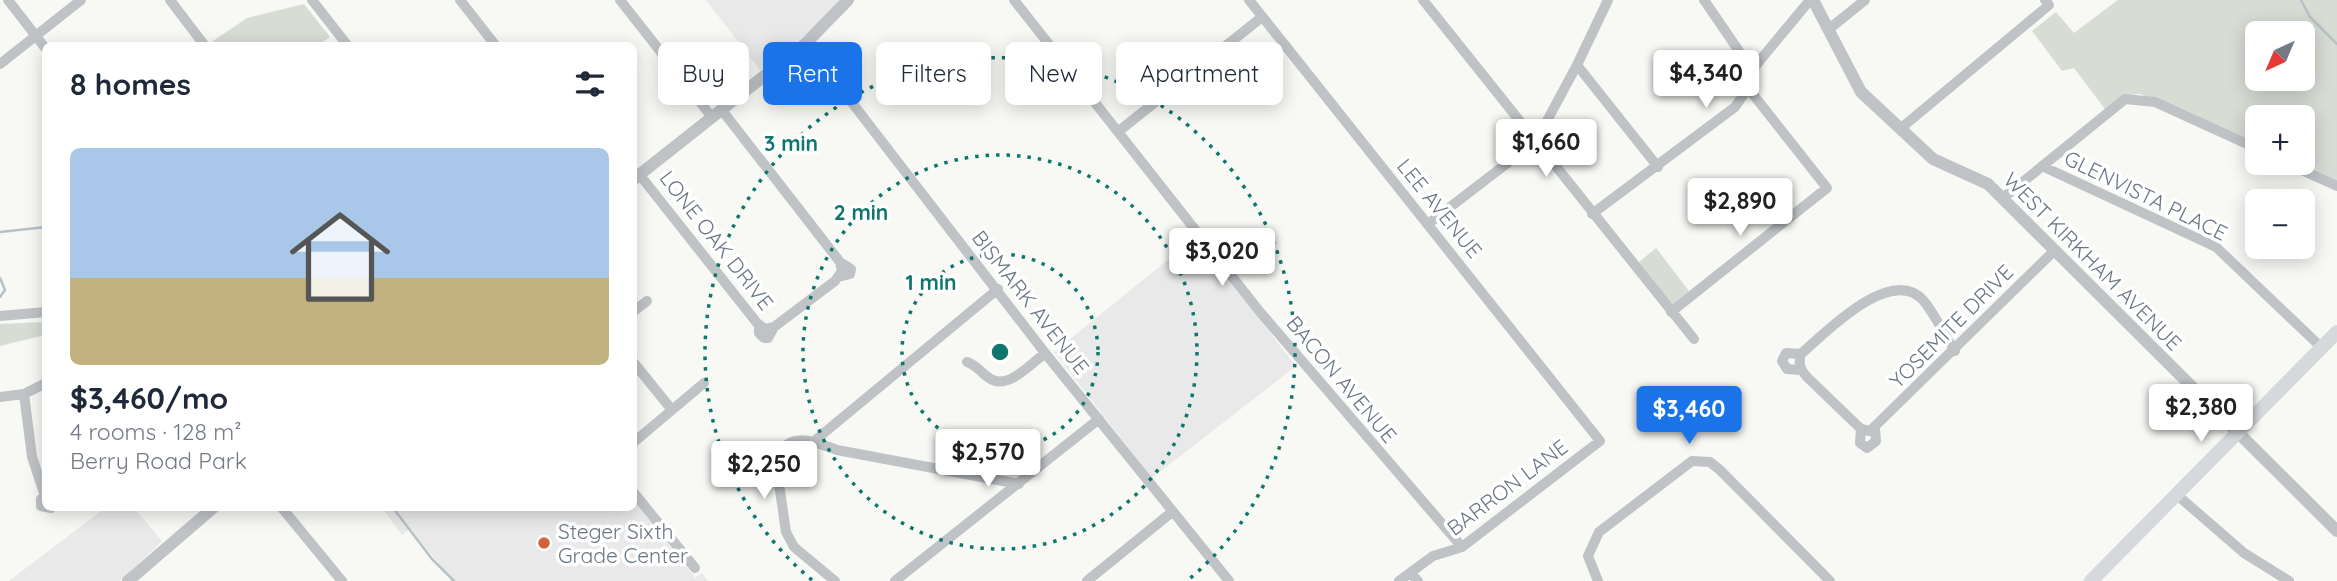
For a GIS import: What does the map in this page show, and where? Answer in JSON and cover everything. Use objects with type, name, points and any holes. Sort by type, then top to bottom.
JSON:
[{"type":"main road","points":[[2092,581],[2337,332]]},
{"type":"street","points":[[8,0],[42,44]]},
{"type":"street","points":[[0,64],[81,0]]},
{"type":"street","points":[[170,0],[202,42]]},
{"type":"street","points":[[312,0],[345,42]]},
{"type":"street","points":[[460,0],[493,42]]},
{"type":"street","points":[[620,0],[716,113]]},
{"type":"street","points":[[807,42],[848,0]]},
{"type":"street","name":"BACON AVENUE","points":[[1014,0],[1260,312],[1462,547]]},
{"type":"street","name":"LEE AVENUE","points":[[1249,0],[1600,441]]},
{"type":"street","points":[[1423,0],[1693,339]]},
{"type":"street","points":[[1428,224],[1536,141],[1608,0]]},
{"type":"street","points":[[1704,0],[1752,70]]},
{"type":"street","points":[[1592,214],[1735,107],[1748,88],[1752,70],[1812,0]]},
{"type":"street","name":"WEST KIRKHAM AVENUE","points":[[1812,0],[1861,92],[1933,159],[1981,178],[2003,198],[2337,531]]},
{"type":"street","points":[[1829,29],[1865,0]]},
{"type":"street","points":[[1900,129],[2047,3]]},
{"type":"street","points":[[1119,131],[1262,17]]},
{"type":"street","points":[[1577,65],[1658,167]]},
{"type":"street","points":[[637,175],[763,76]]},
{"type":"street","points":[[1671,312],[1827,188],[1748,88]]},
{"type":"street","points":[[2003,198],[2125,99],[2155,102],[2245,143]]},
{"type":"street","name":"BISMARK AVENUE","points":[[854,105],[1045,353],[1229,581]]},
{"type":"street","name":"LONE OAK DRIVE","points":[[637,177],[766,327],[840,270],[716,113]]},
{"type":"street","name":"GLENVISTA PLACE","points":[[2042,166],[2216,247],[2322,348]]},
{"type":"street","points":[[2313,175],[2337,186]]},
{"type":"street","name":"YOSEMITE DRIVE","points":[[1800,370],[1869,430],[1955,351],[2055,250]]},
{"type":"street","points":[[813,442],[998,289]]},
{"type":"street","points":[[1801,354],[1800,370],[1787,369],[1782,361],[1786,352],[1801,354],[1871,297],[1894,289],[1906,290],[1924,301],[1955,351]]},
{"type":"street","points":[[637,309],[647,301]]},
{"type":"street","points":[[0,316],[42,312]]},
{"type":"street","points":[[967,362],[977,366],[989,379],[999,383],[1010,380],[1045,353]]},
{"type":"street","points":[[637,367],[672,410]]},
{"type":"street","points":[[637,439],[704,383]]},
{"type":"street","points":[[0,397],[24,394],[42,385]]},
{"type":"street","points":[[24,394],[32,457],[42,487]]},
{"type":"street","points":[[895,581],[1099,419]]},
{"type":"street","points":[[835,581],[794,547],[782,518],[775,456],[784,444],[799,440],[813,442],[837,450],[1019,484]]},
{"type":"street","name":"BARRON LANE","points":[[1399,581],[1433,556],[1462,547],[1600,441]]},
{"type":"street","points":[[1598,581],[1588,556],[1599,532],[1692,461],[1710,462],[1720,470],[1830,581]]},
{"type":"street","points":[[2176,494],[2244,553],[2289,581]]},
{"type":"street","points":[[637,497],[695,568]]},
{"type":"street","points":[[128,581],[209,511]]},
{"type":"street","points":[[284,511],[337,579]]},
{"type":"street","points":[[1087,581],[1172,512]]},
{"type":"street","points":[[1410,573],[1418,581]]},
{"type":"shaded area","points":[[706,0],[840,0],[796,42],[763,42],[763,68],[760,70],[749,56],[749,42],[738,42]]},
{"type":"shaded area","points":[[2118,0],[2337,0],[2337,182],[2315,172],[2315,105],[2245,105],[2245,141],[2140,94],[2125,95],[2105,109],[2074,68],[2062,71],[2032,31],[2056,12],[2074,33]]},
{"type":"shaded area","points":[[304,4],[330,37],[322,42],[214,42],[247,18]]},
{"type":"shaded area","points":[[1195,238],[1296,366],[1152,478],[1054,352]]},
{"type":"shaded area","points":[[1656,248],[1689,291],[1672,305],[1639,262]]},
{"type":"shaded area","points":[[42,322],[42,336],[0,346],[0,324]]},
{"type":"shaded area","name":"Steger Sixth Grade Center","points":[[637,505],[695,578],[702,573],[708,581],[450,581],[452,579],[410,529],[402,535],[384,511],[637,511]]},
{"type":"shaded area","points":[[101,511],[137,511],[162,541],[120,581],[9,581]]},
{"type":"waterway","points":[[2301,0],[2310,17],[2337,44]]},
{"type":"waterway","points":[[0,232],[42,227]]},
{"type":"waterway","points":[[0,278],[5,290],[0,297]]},
{"type":"waterway","points":[[395,511],[432,559],[454,581]]},
{"type":"place","name":"Steger Sixth Grade Center","points":[[544,543]]}]
